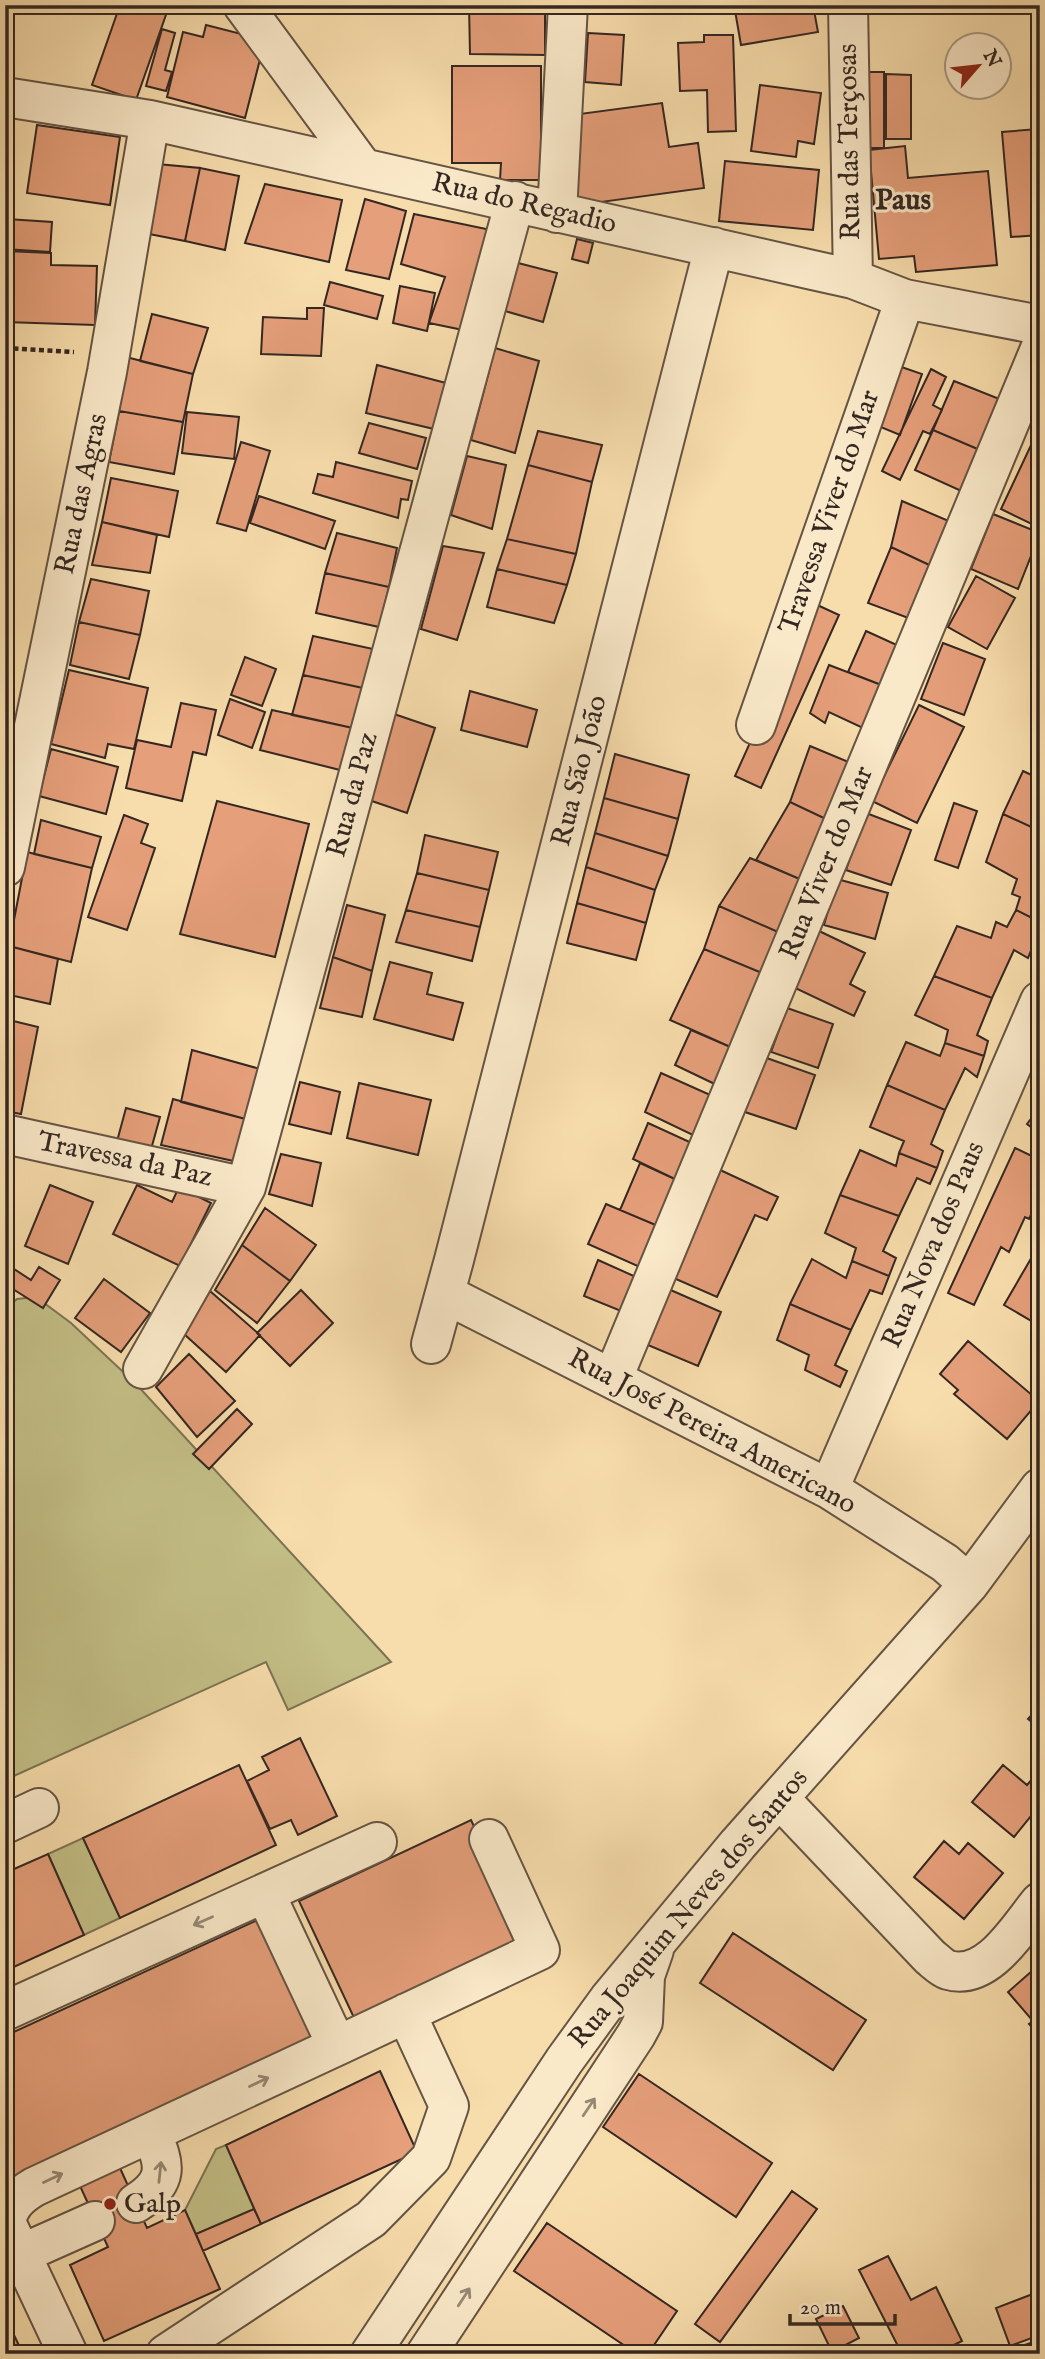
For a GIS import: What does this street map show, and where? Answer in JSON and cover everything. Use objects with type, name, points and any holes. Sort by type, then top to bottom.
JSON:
[{"type":"street","points":[[243,5],[363,168]]},
{"type":"street","points":[[557,213],[568,5]]},
{"type":"street","name":"Rua das Terçosas","points":[[848,5],[853,279]]},
{"type":"street","name":"Rua do Regadio","points":[[5,97],[150,120],[853,279],[905,299],[1040,325]]},
{"type":"street","name":"Rua das Agras","points":[[5,867],[109,354],[150,120]]},
{"type":"street","name":"Rua da Paz","points":[[143,1369],[246,1186],[515,201]]},
{"type":"street","name":"Rua São João","points":[[431,1344],[714,247]]},
{"type":"street","name":"Travessa Viver do Mar","points":[[756,725],[905,299]]},
{"type":"street","name":"Rua Viver do Mar","points":[[613,1378],[1040,349]]},
{"type":"street","name":"Rua Nova dos Paus","points":[[829,1489],[1040,1001]]},
{"type":"street","name":"Travessa da Paz","points":[[5,1133],[246,1186]]},
{"type":"street","name":"Rua José Pereira Americano","points":[[445,1294],[829,1489],[945,1563],[969,1584]]},
{"type":"street","name":"Rua Joaquim Neves dos Santos","points":[[370,2354],[564,2061],[660,1936],[969,1584],[1040,1488]]},
{"type":"street","points":[[779,1798],[930,1957],[948,1970],[970,1970],[983,1966],[995,1957],[1040,1902]]},
{"type":"street","points":[[68,2354],[11,2233],[8,2210],[24,2193],[540,1950],[489,1839]]},
{"type":"street","points":[[5,2011],[377,1842]]},
{"type":"street","points":[[265,1893],[337,2046]]},
{"type":"street","points":[[426,2354],[636,2035],[643,2022],[645,1976],[660,1936]]},
{"type":"street","points":[[166,2354],[371,2219],[431,2158],[449,2106],[406,2013]]},
{"type":"street","points":[[136,2203],[149,2195],[160,2183],[163,2169],[150,2133]]},
{"type":"street","points":[[11,2233],[95,2221]]},
{"type":"path","points":[[5,348],[109,354]]},
{"type":"shaded area","points":[[36,1297],[71,1323],[137,1385],[391,1662],[288,1710],[266,1662],[5,1780],[5,1309],[17,1299]]},
{"type":"shaded area","points":[[83,1838],[120,1918],[84,1935],[48,1854]]},
{"type":"shaded area","points":[[226,2145],[254,2209],[196,2234],[185,2210],[216,2149]]},
{"type":"building","points":[[120,5],[157,5],[168,9],[136,100],[92,85]]},
{"type":"building","points":[[469,5],[545,5],[545,55],[470,54]]},
{"type":"building","points":[[734,5],[778,5],[779,10],[813,5],[818,32],[741,45]]},
{"type":"building","points":[[206,25],[265,40],[245,118],[167,97],[183,32],[203,37]]},
{"type":"building","points":[[162,29],[175,33],[165,70],[172,72],[166,91],[146,86]]},
{"type":"building","points":[[588,33],[624,35],[621,85],[585,82]]},
{"type":"building","points":[[704,35],[733,35],[736,131],[708,132],[707,90],[680,91],[678,43],[704,42]]},
{"type":"building","points":[[452,66],[541,66],[541,180],[500,180],[501,163],[452,163]]},
{"type":"building","points":[[857,72],[884,72],[884,148],[856,148]]},
{"type":"building","points":[[886,74],[911,75],[911,139],[886,139]]},
{"type":"building","points":[[760,85],[821,93],[814,144],[798,141],[796,157],[751,151]]},
{"type":"building","points":[[662,103],[669,147],[698,143],[704,188],[572,206],[566,167],[579,165],[572,115]]},
{"type":"building","points":[[5,122],[13,124],[5,165]]},
{"type":"building","points":[[37,125],[120,137],[110,205],[27,193]]},
{"type":"building","points":[[1038,129],[1040,235],[1011,237],[1002,132]]},
{"type":"building","points":[[905,146],[908,178],[988,171],[997,265],[916,272],[914,256],[879,259],[869,150]]},
{"type":"building","points":[[725,161],[819,170],[813,230],[719,221]]},
{"type":"building","points":[[157,164],[200,168],[185,241],[144,233]]},
{"type":"building","points":[[200,168],[239,176],[225,250],[185,241]]},
{"type":"building","points":[[265,184],[342,200],[329,262],[245,243]]},
{"type":"building","points":[[365,199],[406,211],[389,279],[346,270]]},
{"type":"building","points":[[414,214],[491,230],[463,330],[429,323],[445,277],[401,264]]},
{"type":"building","points":[[7,219],[52,222],[50,252],[5,249]]},
{"type":"building","points":[[577,239],[593,243],[588,263],[572,259]]},
{"type":"building","points":[[5,251],[51,253],[51,265],[97,266],[95,325],[5,322]]},
{"type":"building","points":[[518,263],[557,273],[543,322],[505,311]]},
{"type":"building","points":[[330,282],[383,296],[377,319],[324,305]]},
{"type":"building","points":[[400,286],[435,293],[427,331],[393,323]]},
{"type":"building","points":[[307,308],[324,308],[321,356],[261,354],[263,317],[307,319]]},
{"type":"building","points":[[152,314],[208,328],[193,374],[140,361]]},
{"type":"building","points":[[495,348],[539,361],[515,453],[471,440]]},
{"type":"building","points":[[126,357],[193,374],[183,422],[119,411]]},
{"type":"building","points":[[887,362],[922,374],[900,435],[866,421]]},
{"type":"building","points":[[377,365],[446,383],[434,429],[366,413]]},
{"type":"building","points":[[931,369],[946,377],[933,405],[942,410],[930,434],[923,431],[900,480],[882,471]]},
{"type":"building","points":[[954,381],[1007,402],[987,453],[933,430]]},
{"type":"building","points":[[119,411],[183,422],[174,474],[109,462]]},
{"type":"building","points":[[187,412],[239,417],[234,459],[182,453]]},
{"type":"building","points":[[369,423],[426,438],[417,469],[359,453]]},
{"type":"building","points":[[1040,426],[1040,528],[1001,509]]},
{"type":"building","points":[[933,430],[987,453],[970,495],[915,470]]},
{"type":"building","points":[[538,431],[602,445],[592,482],[528,465]]},
{"type":"building","points":[[241,442],[270,451],[246,531],[217,523]]},
{"type":"building","points":[[467,456],[506,465],[492,529],[451,515]]},
{"type":"building","points":[[336,462],[412,481],[408,500],[401,499],[398,518],[313,493],[318,474],[333,477]]},
{"type":"building","points":[[528,465],[592,482],[576,554],[507,539]]},
{"type":"building","points":[[111,478],[178,491],[169,537],[102,522]]},
{"type":"building","points":[[259,496],[335,521],[325,549],[250,523]]},
{"type":"building","points":[[902,501],[958,525],[940,570],[891,547]]},
{"type":"building","points":[[993,514],[1040,533],[1018,589],[971,569]]},
{"type":"building","points":[[102,522],[157,535],[150,573],[92,565]]},
{"type":"building","points":[[337,533],[397,548],[389,587],[325,573]]},
{"type":"building","points":[[507,539],[576,554],[567,585],[497,569]]},
{"type":"building","points":[[443,546],[484,553],[457,640],[421,629]]},
{"type":"building","points":[[891,547],[940,570],[919,622],[868,603]]},
{"type":"building","points":[[497,569],[567,585],[554,623],[487,607]]},
{"type":"building","points":[[325,573],[389,587],[379,627],[316,613]]},
{"type":"building","points":[[976,576],[1015,598],[987,649],[948,627]]},
{"type":"building","points":[[91,579],[149,591],[140,635],[79,622]]},
{"type":"building","points":[[813,603],[839,615],[761,788],[735,776]]},
{"type":"building","points":[[79,622],[140,635],[129,679],[70,665]]},
{"type":"building","points":[[866,631],[899,646],[884,686],[848,672]]},
{"type":"building","points":[[313,636],[373,649],[363,688],[303,675]]},
{"type":"building","points":[[943,643],[985,659],[964,715],[921,699]]},
{"type":"building","points":[[245,657],[276,669],[262,706],[231,695]]},
{"type":"building","points":[[829,665],[884,686],[865,729],[829,712],[825,723],[810,713]]},
{"type":"building","points":[[69,670],[148,688],[134,749],[108,744],[105,758],[51,744]]},
{"type":"building","points":[[303,675],[363,688],[353,728],[292,715]]},
{"type":"building","points":[[470,691],[537,710],[527,747],[461,730]]},
{"type":"building","points":[[230,699],[265,712],[252,748],[218,735]]},
{"type":"building","points":[[181,703],[216,710],[206,755],[193,752],[182,801],[126,788],[137,740],[171,747]]},
{"type":"building","points":[[919,705],[964,727],[917,823],[872,801]]},
{"type":"building","points":[[272,710],[353,728],[340,770],[260,750]]},
{"type":"building","points":[[394,714],[435,728],[407,813],[366,799]]},
{"type":"building","points":[[810,746],[851,763],[828,820],[790,802]]},
{"type":"building","points":[[51,749],[118,767],[106,814],[39,796]]},
{"type":"building","points":[[615,754],[689,775],[678,819],[604,798]]},
{"type":"building","points":[[1023,771],[1040,779],[1040,831],[1003,814]]},
{"type":"building","points":[[604,798],[678,819],[668,856],[595,833]]},
{"type":"building","points":[[217,801],[309,824],[275,957],[180,934]]},
{"type":"building","points":[[790,802],[828,820],[802,880],[756,860]]},
{"type":"building","points":[[954,803],[977,811],[958,868],[935,860]]},
{"type":"building","points":[[866,813],[911,830],[891,885],[846,870]]},
{"type":"building","points":[[1003,814],[1040,831],[1040,922],[1016,910],[1020,897],[1012,894],[1017,879],[986,862]]},
{"type":"building","points":[[124,815],[148,824],[141,843],[155,848],[127,930],[88,917]]},
{"type":"building","points":[[41,820],[101,837],[92,868],[34,854]]},
{"type":"building","points":[[595,833],[668,856],[655,890],[586,867]]},
{"type":"building","points":[[425,835],[498,852],[489,890],[417,873]]},
{"type":"building","points":[[27,852],[92,868],[71,962],[9,946]]},
{"type":"building","points":[[750,858],[802,880],[778,932],[719,906]]},
{"type":"building","points":[[586,867],[655,890],[646,923],[577,903]]},
{"type":"building","points":[[417,873],[489,890],[480,927],[406,910]]},
{"type":"building","points":[[837,879],[888,893],[875,939],[824,925]]},
{"type":"building","points":[[577,903],[646,923],[636,960],[567,943]]},
{"type":"building","points":[[347,905],[385,915],[372,971],[333,957]]},
{"type":"building","points":[[719,906],[778,932],[762,973],[704,949]]},
{"type":"building","points":[[406,910],[480,927],[472,961],[396,942]]},
{"type":"building","points":[[1016,910],[1040,922],[1040,928],[1028,958],[1014,950],[992,998],[934,976],[957,926],[991,938],[996,922],[1007,927]]},
{"type":"building","points":[[817,930],[865,953],[850,984],[865,992],[854,1016],[791,986]]},
{"type":"building","points":[[9,946],[58,959],[50,1004],[5,994],[5,964]]},
{"type":"building","points":[[704,949],[762,973],[735,1049],[670,1020]]},
{"type":"building","points":[[333,957],[372,971],[362,1017],[320,1008]]},
{"type":"building","points":[[390,962],[432,973],[427,994],[463,1003],[453,1040],[374,1019]]},
{"type":"building","points":[[934,976],[992,998],[977,1035],[988,1041],[984,1056],[945,1043],[948,1030],[915,1015]]},
{"type":"building","points":[[787,1008],[833,1024],[818,1068],[771,1052]]},
{"type":"building","points":[[5,1019],[38,1027],[21,1114],[5,1111]]},
{"type":"building","points":[[691,1030],[735,1049],[721,1087],[675,1065]]},
{"type":"building","points":[[906,1042],[940,1056],[945,1043],[984,1056],[977,1077],[965,1068],[945,1110],[887,1085]]},
{"type":"building","points":[[192,1050],[260,1069],[249,1120],[181,1102]]},
{"type":"building","points":[[761,1056],[815,1075],[796,1129],[742,1111]]},
{"type":"building","points":[[661,1073],[717,1098],[699,1138],[645,1112]]},
{"type":"building","points":[[300,1082],[340,1092],[331,1134],[289,1124]]},
{"type":"building","points":[[359,1083],[431,1100],[418,1155],[347,1138]]},
{"type":"building","points":[[887,1085],[945,1110],[931,1144],[943,1151],[937,1168],[899,1153],[904,1141],[870,1127]]},
{"type":"building","points":[[173,1099],[249,1120],[238,1162],[161,1145]]},
{"type":"building","points":[[1040,1107],[1040,1134],[1027,1124]]},
{"type":"building","points":[[126,1108],[160,1117],[150,1153],[116,1145]]},
{"type":"building","points":[[648,1123],[694,1144],[679,1181],[633,1159]]},
{"type":"building","points":[[1015,1148],[1040,1160],[1040,1196],[1029,1219],[1025,1217],[1009,1252],[1001,1247],[974,1305],[948,1293]]},
{"type":"building","points":[[860,1150],[896,1166],[899,1153],[937,1168],[930,1184],[917,1178],[899,1216],[840,1195]]},
{"type":"building","points":[[281,1154],[321,1163],[312,1206],[269,1194]]},
{"type":"building","points":[[640,1163],[679,1181],[658,1226],[620,1210]]},
{"type":"building","points":[[718,1169],[778,1197],[767,1220],[755,1215],[717,1297],[669,1276]]},
{"type":"building","points":[[50,1185],[93,1202],[68,1264],[25,1246]]},
{"type":"building","points":[[137,1185],[172,1202],[179,1187],[211,1203],[180,1266],[113,1234]]},
{"type":"building","points":[[840,1195],[899,1216],[883,1251],[896,1258],[889,1276],[852,1261],[856,1248],[825,1233]]},
{"type":"building","points":[[606,1204],[658,1226],[642,1268],[588,1244]]},
{"type":"building","points":[[265,1208],[316,1245],[290,1281],[242,1245]]},
{"type":"building","points":[[1040,1243],[1040,1326],[1004,1305]]},
{"type":"building","points":[[242,1245],[290,1281],[257,1323],[215,1290]]},
{"type":"building","points":[[812,1259],[846,1278],[852,1261],[889,1276],[882,1294],[870,1290],[851,1330],[790,1304]]},
{"type":"building","points":[[598,1260],[636,1277],[621,1311],[584,1296]]},
{"type":"building","points":[[11,1267],[31,1280],[39,1267],[60,1280],[43,1308],[5,1284],[5,1276]]},
{"type":"building","points":[[104,1279],[150,1313],[121,1352],[75,1318]]},
{"type":"building","points":[[666,1288],[721,1312],[698,1366],[643,1343]]},
{"type":"building","points":[[301,1290],[333,1323],[290,1366],[257,1333]]},
{"type":"building","points":[[210,1291],[260,1335],[226,1372],[184,1334]]},
{"type":"building","points":[[790,1304],[851,1330],[835,1365],[847,1371],[840,1387],[805,1370],[809,1355],[777,1340]]},
{"type":"building","points":[[968,1341],[1039,1401],[1007,1439],[954,1394],[958,1390],[940,1374]]},
{"type":"building","points":[[189,1354],[235,1401],[197,1437],[156,1387]]},
{"type":"building","points":[[237,1409],[252,1424],[209,1469],[193,1454]]},
{"type":"building","points":[[1040,1706],[1040,1729],[1028,1719]]},
{"type":"building","points":[[300,1738],[337,1816],[298,1835],[291,1820],[270,1829],[247,1781],[269,1770],[262,1757]]},
{"type":"building","points":[[239,1765],[276,1845],[120,1918],[83,1838]]},
{"type":"building","points":[[1003,1765],[1027,1785],[1034,1777],[1040,1782],[1040,1805],[1014,1837],[972,1802]]},
{"type":"building","points":[[471,1820],[528,1941],[356,2022],[299,1901]]},
{"type":"building","points":[[944,1841],[959,1854],[968,1843],[1003,1873],[964,1919],[914,1877]]},
{"type":"building","points":[[48,1854],[84,1935],[5,1971],[5,1873]]},
{"type":"building","points":[[262,1918],[318,2039],[5,2183],[5,2036]]},
{"type":"building","points":[[733,1933],[866,2020],[833,2070],[700,1983]]},
{"type":"building","points":[[1040,1964],[1040,2037],[1029,2024],[1033,2021],[1008,1992]]},
{"type":"building","points":[[380,2071],[417,2152],[261,2224],[226,2145]]},
{"type":"building","points":[[639,2074],[772,2163],[736,2217],[603,2127]]},
{"type":"building","points":[[120,2168],[147,2228],[185,2210],[220,2289],[104,2341],[70,2265],[108,2247],[80,2186]]},
{"type":"building","points":[[792,2191],[817,2209],[720,2342],[695,2324]]},
{"type":"building","points":[[254,2209],[261,2224],[203,2251],[196,2234]]},
{"type":"building","points":[[547,2223],[677,2311],[648,2354],[637,2354],[514,2271]]},
{"type":"building","points":[[888,2256],[911,2300],[936,2287],[962,2341],[936,2354],[902,2354],[859,2270]]},
{"type":"building","points":[[1038,2292],[1040,2335],[1010,2346],[996,2308]]},
{"type":"building","points":[[843,2306],[859,2338],[832,2352],[816,2319]]},
{"type":"building","points":[[5,2316],[23,2354],[5,2354]]},
{"type":"building","points":[[1040,2340],[1040,2354],[997,2354]]},
{"type":"place","name":"Galp","points":[[110,2204]]},
{"type":"district","name":"Paus","points":[[903,201]]}]
